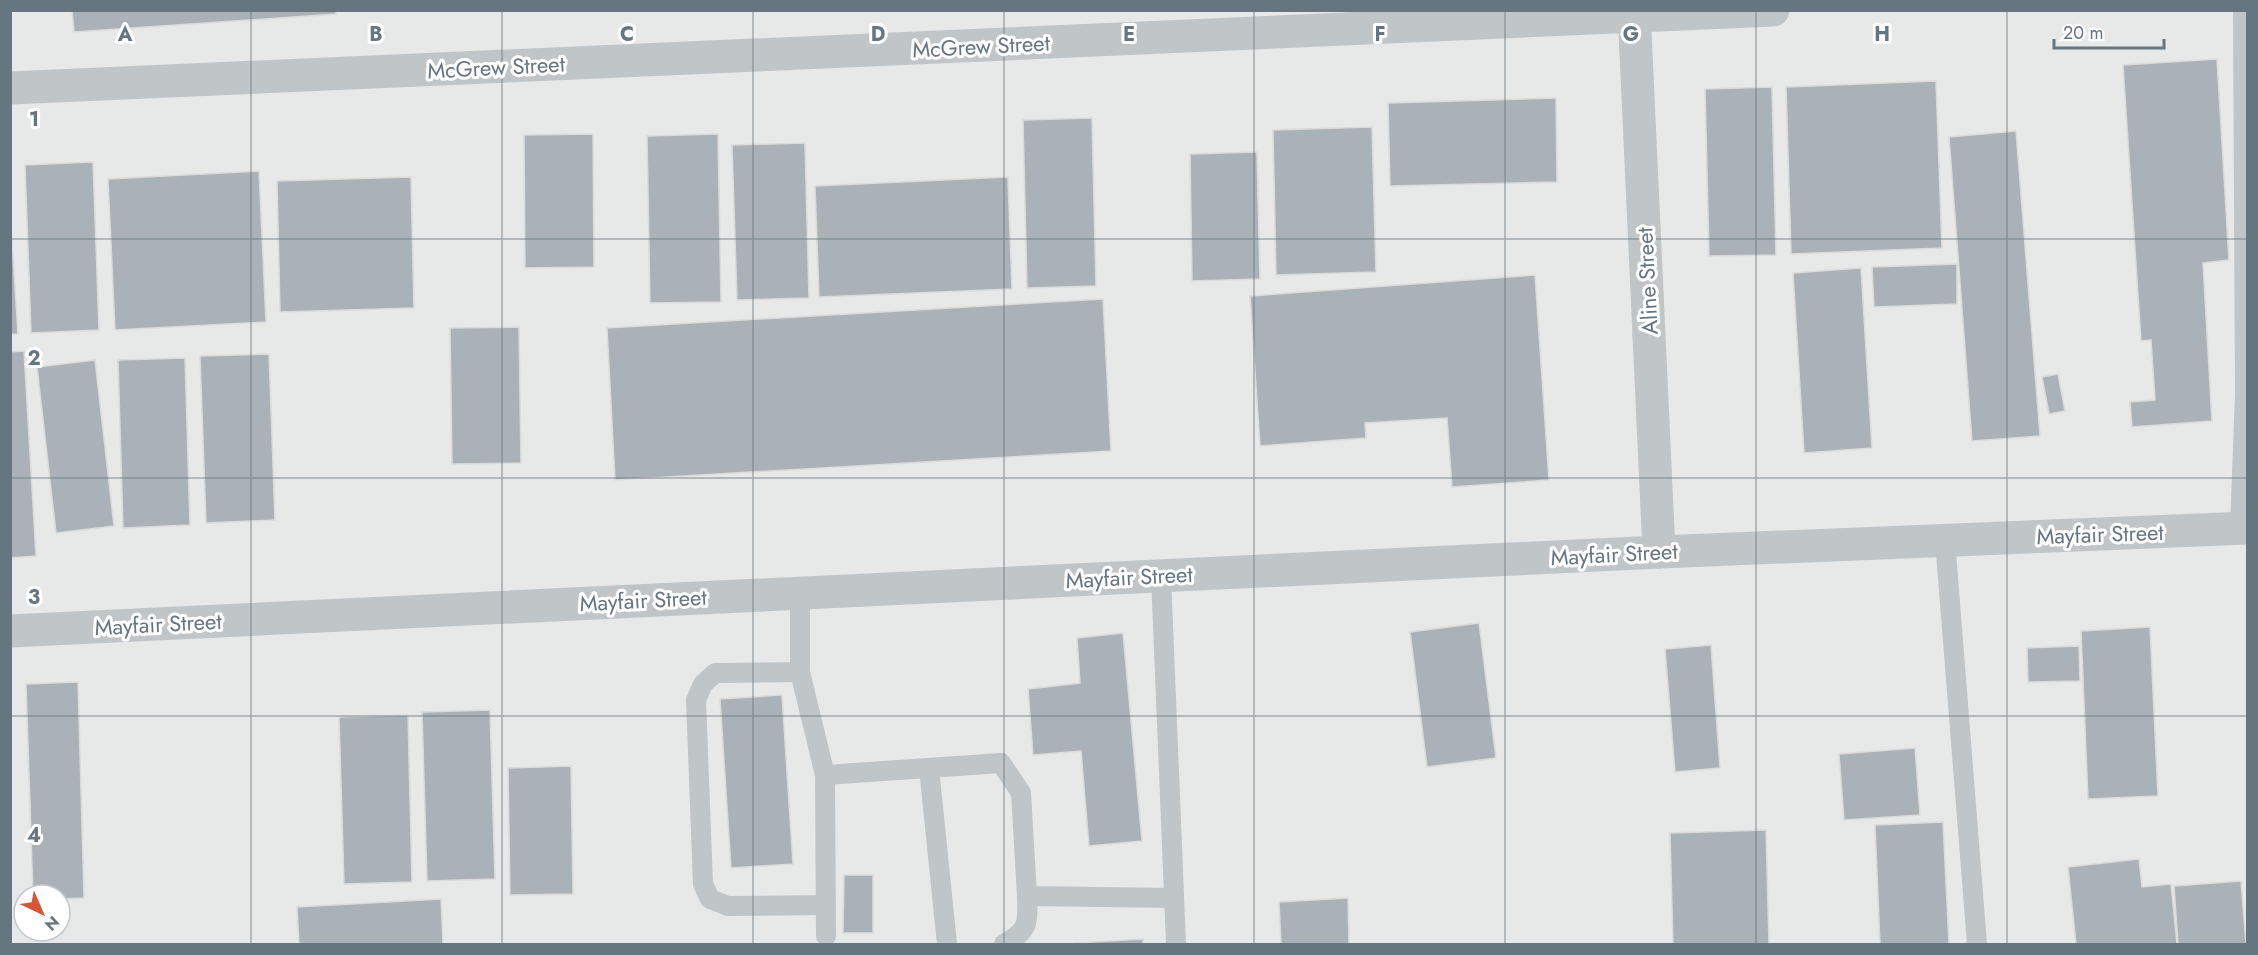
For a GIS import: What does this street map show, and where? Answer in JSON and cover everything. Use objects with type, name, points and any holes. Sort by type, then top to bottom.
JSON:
[{"type":"street","name":"McGrew Street","points":[[10,88],[1634,14],[1773,10]]},
{"type":"street","name":"Aline Street","points":[[1634,14],[1659,552]]},
{"type":"street","name":"Mayfair Street","points":[[10,632],[1659,552],[2244,528]]},
{"type":"lane","points":[[2243,10],[2246,394],[2244,528]]},
{"type":"lane","points":[[1945,540],[1977,945]]},
{"type":"lane","points":[[1161,576],[1176,945]]},
{"type":"lane","points":[[800,593],[800,672],[825,776],[826,936]]},
{"type":"lane","points":[[800,672],[715,674],[703,684],[696,700],[703,884],[710,899],[728,906],[826,905]]},
{"type":"lane","points":[[825,776],[1001,763],[1021,793],[1028,918],[1021,935],[1004,945]]},
{"type":"lane","points":[[929,768],[947,945]]},
{"type":"lane","points":[[1027,896],[1174,898]]},
{"type":"shaded area","points":[[10,11],[2247,11],[2247,944],[11,944]]},
{"type":"building","points":[[72,10],[336,10],[336,14],[74,32]]},
{"type":"building","points":[[2217,59],[2229,260],[2203,263],[2212,421],[2132,427],[2130,402],[2155,400],[2151,340],[2141,341],[2123,65]]},
{"type":"building","points":[[1936,81],[1942,248],[1791,254],[1786,87]]},
{"type":"building","points":[[1772,87],[1776,255],[1709,256],[1705,89]]},
{"type":"building","points":[[1556,98],[1557,182],[1390,186],[1388,103]]},
{"type":"building","points":[[1092,118],[1096,286],[1027,288],[1023,120]]},
{"type":"building","points":[[1372,127],[1376,272],[1276,275],[1273,130]]},
{"type":"building","points":[[2016,131],[2040,436],[1972,441],[1949,137]]},
{"type":"building","points":[[593,134],[594,267],[525,268],[524,135]]},
{"type":"building","points":[[718,134],[721,302],[650,303],[647,136]]},
{"type":"building","points":[[805,143],[809,298],[737,300],[732,145]]},
{"type":"building","points":[[1257,152],[1260,279],[1192,281],[1190,154]]},
{"type":"building","points":[[93,162],[99,330],[31,333],[25,165]]},
{"type":"building","points":[[259,171],[266,322],[115,330],[108,179]]},
{"type":"building","points":[[411,177],[414,308],[280,312],[277,181]]},
{"type":"building","points":[[1008,177],[1012,289],[819,297],[815,186]]},
{"type":"building","points":[[10,209],[18,334],[10,334]]},
{"type":"building","points":[[1957,264],[1957,304],[1874,307],[1872,267]]},
{"type":"building","points":[[1861,268],[1872,448],[1804,453],[1793,273]]},
{"type":"building","points":[[1535,275],[1549,480],[1452,487],[1447,418],[1365,423],[1366,438],[1260,446],[1250,296]]},
{"type":"building","points":[[1103,299],[1111,451],[615,480],[607,328]]},
{"type":"building","points":[[519,327],[521,463],[452,464],[450,328]]},
{"type":"building","points":[[24,351],[36,556],[10,558],[10,352]]},
{"type":"building","points":[[269,354],[275,520],[206,523],[200,356]]},
{"type":"building","points":[[185,358],[190,525],[123,528],[118,360]]},
{"type":"building","points":[[95,360],[114,526],[56,533],[37,367]]},
{"type":"building","points":[[2058,374],[2065,411],[2049,414],[2042,377]]},
{"type":"building","points":[[1479,623],[1496,758],[1427,767],[1410,632]]},
{"type":"building","points":[[2150,627],[2158,796],[2088,799],[2081,631]]},
{"type":"building","points":[[1123,633],[1142,841],[1089,846],[1081,751],[1033,755],[1028,689],[1080,683],[1077,638]]},
{"type":"building","points":[[1711,645],[1720,768],[1675,772],[1665,649]]},
{"type":"building","points":[[2079,646],[2080,681],[2028,682],[2027,648]]},
{"type":"building","points":[[78,682],[84,898],[72,898],[72,883],[33,883],[26,684]]},
{"type":"building","points":[[782,695],[793,864],[731,868],[720,699]]},
{"type":"building","points":[[490,710],[495,879],[427,881],[422,712]]},
{"type":"building","points":[[408,715],[412,882],[344,884],[339,717]]},
{"type":"building","points":[[1915,748],[1920,815],[1844,820],[1839,754]]},
{"type":"building","points":[[571,766],[573,894],[510,895],[508,768]]},
{"type":"building","points":[[1943,822],[1949,944],[1880,944],[1875,825]]},
{"type":"building","points":[[1766,830],[1769,944],[1673,944],[1670,833]]},
{"type":"building","points":[[2139,859],[2142,887],[2171,884],[2177,944],[2076,944],[2068,867]]},
{"type":"building","points":[[844,875],[873,875],[873,933],[843,933]]},
{"type":"building","points":[[2241,881],[2246,944],[2178,944],[2174,886]]},
{"type":"building","points":[[1348,898],[1349,944],[1281,944],[1279,902]]},
{"type":"building","points":[[441,899],[443,944],[299,944],[297,907]]},
{"type":"building","points":[[1143,939],[1143,944],[1075,944],[1075,943]]}]
